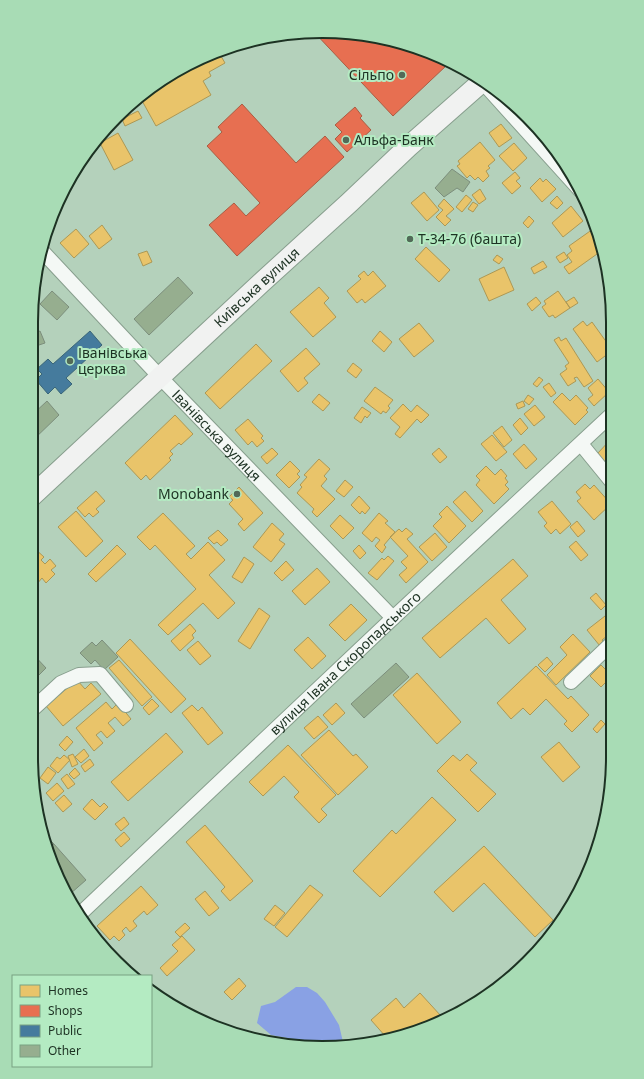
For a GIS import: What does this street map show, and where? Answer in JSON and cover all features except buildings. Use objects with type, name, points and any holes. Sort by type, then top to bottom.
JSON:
[{"type":"main road","name":"Київська вулиця","points":[[38,490],[477,84]]},
{"type":"street","points":[[502,103],[561,168]]},
{"type":"street","name":"Іванівська вулиця","points":[[46,255],[160,377],[393,618]]},
{"type":"street","name":"вулиця Івана Скоропадського","points":[[83,911],[393,618],[606,420]]},
{"type":"street","points":[[581,444],[606,475]]},
{"type":"street","points":[[571,682],[606,649]]},
{"type":"street","points":[[38,704],[60,683],[79,675],[100,674],[126,705]]},
{"type":"water","points":[[296,987],[307,987],[317,993],[325,1002],[339,1025],[343,1040],[322,1041],[288,1039],[271,1035],[257,1023],[261,1006],[275,1002]]},
{"type":"place","name":"Сільпо","points":[[402,75]]},
{"type":"place","name":"Альфа-Банк","points":[[346,140]]},
{"type":"place","name":"Т-34-76 (башта)","points":[[410,239]]},
{"type":"place","name":"Іванівська церква","points":[[70,361]]},
{"type":"place","name":"Monobank","points":[[237,494]]}]
